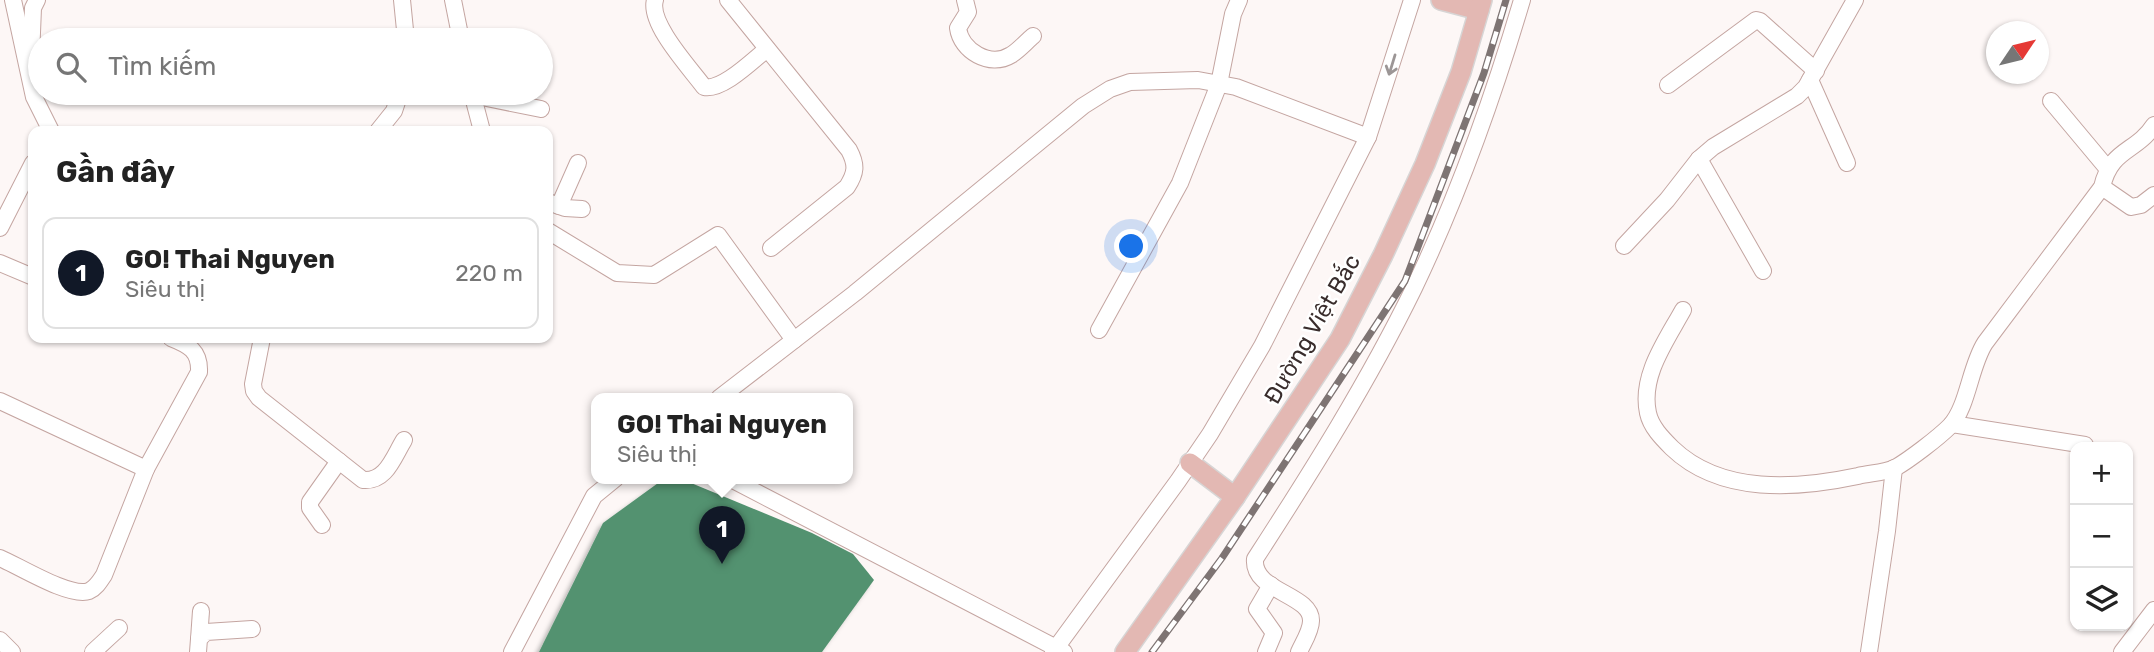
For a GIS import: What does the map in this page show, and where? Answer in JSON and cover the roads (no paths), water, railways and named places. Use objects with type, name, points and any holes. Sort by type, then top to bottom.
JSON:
[{"type":"main road","points":[[1441,0],[1480,5]]},
{"type":"main road","name":"Đường Việt Bắc","points":[[1125,652],[1235,497],[1340,339],[1383,255],[1434,141],[1461,72],[1480,5]]},
{"type":"main road","points":[[1190,463],[1235,497]]},
{"type":"street","points":[[13,0],[28,68]]},
{"type":"street","points":[[32,28],[33,8],[37,0]]},
{"type":"street","points":[[402,0],[405,28]]},
{"type":"street","points":[[453,0],[459,28]]},
{"type":"street","points":[[655,0],[655,14],[663,32],[704,87],[712,89],[721,84],[767,49]]},
{"type":"street","points":[[729,0],[849,150],[855,162],[855,174],[847,187],[771,248]]},
{"type":"street","points":[[965,0],[968,12],[958,28],[959,38],[968,49],[984,60],[1009,57],[1033,36]]},
{"type":"street","points":[[1099,330],[1180,183],[1219,84],[1233,14],[1239,0]]},
{"type":"street","points":[[740,484],[1058,651],[1190,463],[1262,346],[1368,137],[1412,0]]},
{"type":"street","points":[[1298,652],[1311,625],[1310,615],[1300,604],[1257,572],[1255,559],[1365,379],[1414,288],[1453,199],[1522,0]]},
{"type":"street","points":[[1625,246],[1667,200],[1699,159],[1797,96],[1813,76],[1855,0]]},
{"type":"street","points":[[1668,85],[1756,20],[1760,21],[1813,76],[1847,163]]},
{"type":"street","points":[[725,393],[855,293],[1083,106],[1110,89],[1130,82],[1198,80],[1236,87],[1368,137]]},
{"type":"street","points":[[2051,102],[2107,168]]},
{"type":"street","points":[[38,105],[48,126]]},
{"type":"street","points":[[382,126],[396,105]]},
{"type":"street","points":[[475,105],[481,126]]},
{"type":"street","points":[[523,105],[541,109]]},
{"type":"street","points":[[1684,310],[1653,365],[1648,380],[1647,412],[1652,426],[1686,461],[1726,477],[1776,487],[1824,483],[1894,468],[1952,424],[1978,354],[2102,187],[2107,168],[2118,156],[2147,136],[2154,125]]},
{"type":"street","points":[[1699,159],[1763,271]]},
{"type":"street","points":[[553,202],[578,163]]},
{"type":"street","points":[[0,228],[28,173]]},
{"type":"street","points":[[2102,187],[2131,207],[2141,205],[2154,195]]},
{"type":"street","points":[[553,205],[582,209]]},
{"type":"street","points":[[553,234],[617,273],[654,275],[718,235],[794,340]]},
{"type":"street","points":[[0,263],[28,275]]},
{"type":"street","points":[[0,558],[66,589],[79,592],[90,591],[104,575],[146,469],[199,372],[194,351],[183,343]]},
{"type":"street","points":[[261,343],[253,384],[259,398],[363,480],[372,481],[381,477],[404,440]]},
{"type":"street","points":[[0,401],[146,469]]},
{"type":"street","points":[[1952,424],[2070,443]]},
{"type":"street","points":[[322,525],[310,508],[310,502],[339,461]]},
{"type":"street","points":[[1869,652],[1894,468]]},
{"type":"street","points":[[513,652],[594,496],[595,484]]},
{"type":"street","points":[[594,496],[609,484]]},
{"type":"street","points":[[1266,652],[1274,633],[1256,610],[1271,585]]},
{"type":"street","points":[[199,646],[201,611]]},
{"type":"street","points":[[2122,652],[2154,611]]},
{"type":"street","points":[[93,652],[119,628]]},
{"type":"street","points":[[199,646],[210,631],[252,629]]},
{"type":"street","points":[[0,640],[12,652]]},
{"type":"railway","points":[[1152,652],[1222,558],[1405,281],[1484,73],[1506,0]]},
{"type":"place","name":"GO! Thai Nguyen","points":[[722,564]]}]
